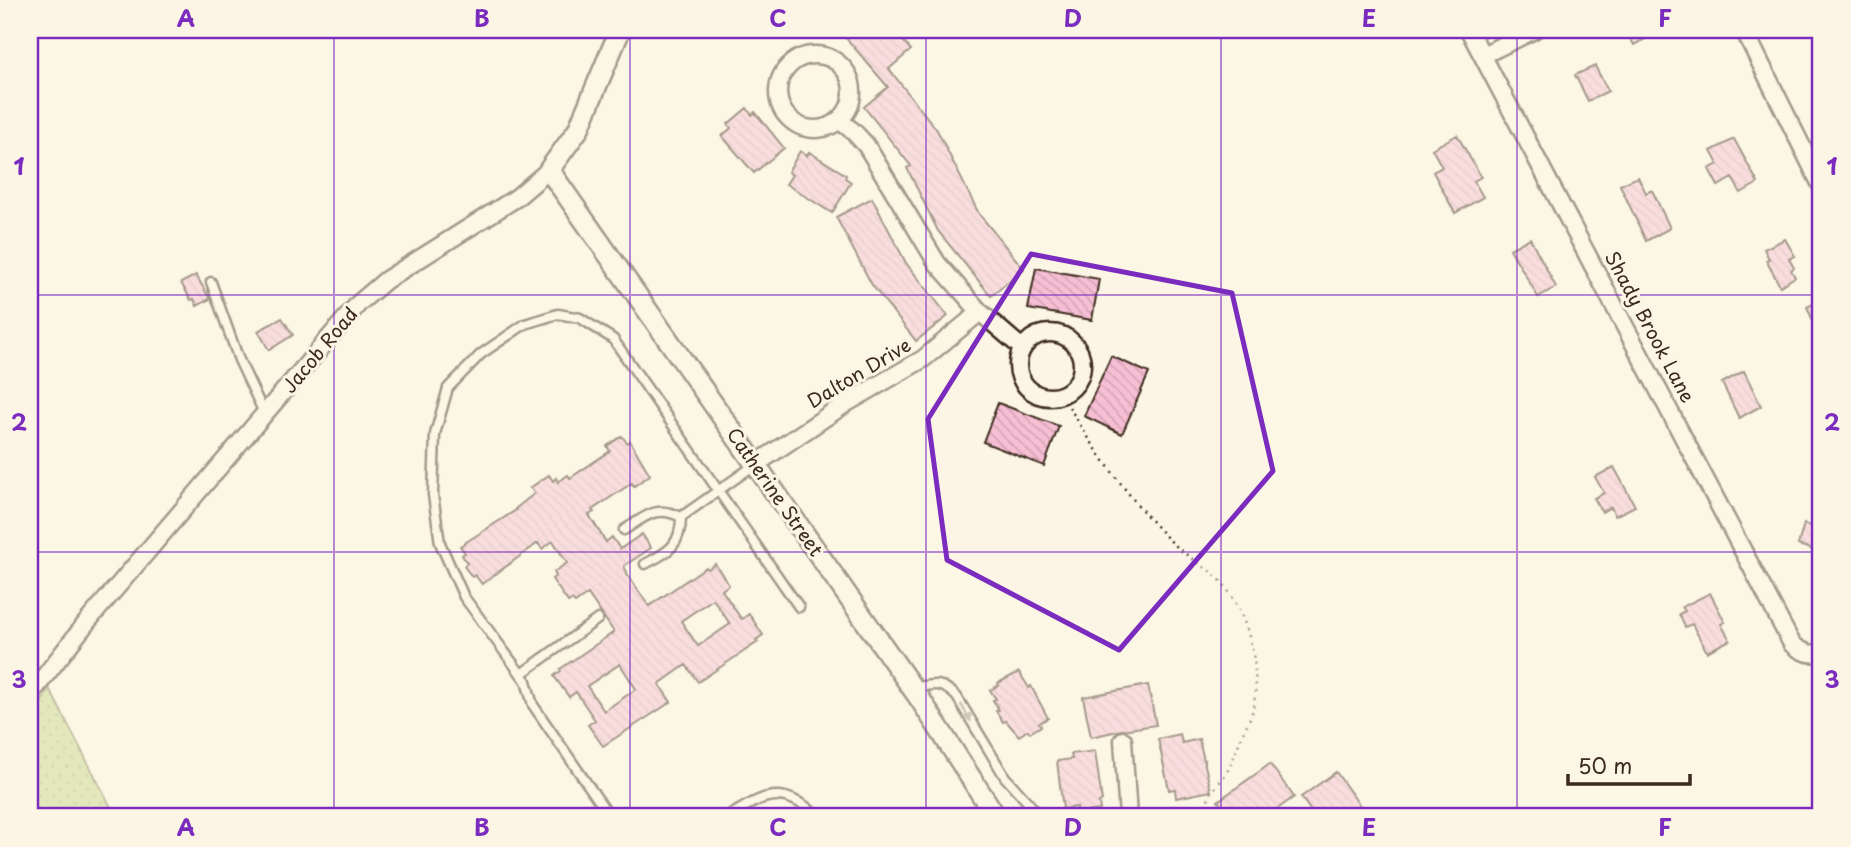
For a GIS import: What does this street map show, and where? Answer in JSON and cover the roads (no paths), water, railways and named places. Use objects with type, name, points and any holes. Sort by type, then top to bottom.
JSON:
[{"type":"street","name":"Jacob Road","points":[[30,695],[87,622],[359,303],[386,280],[516,198],[549,170],[578,131],[620,30]]},
{"type":"street","name":"Shady Brook Lane","points":[[1469,30],[1792,644],[1802,652],[1812,655],[1821,653]]},
{"type":"street","points":[[1483,55],[1534,30]]},
{"type":"street","points":[[1744,30],[1821,185]]},
{"type":"street","points":[[817,55],[831,58],[843,67],[850,80],[852,94],[849,109],[840,121],[827,128],[813,130],[799,127],[787,118],[779,105],[777,90],[781,76],[790,64],[802,57],[817,55]]},
{"type":"street","points":[[840,121],[866,145],[937,263],[980,312],[1022,348]]},
{"type":"street","name":"Catherine Street","points":[[549,170],[913,688],[996,817]]},
{"type":"street","name":"Dalton Drive","points":[[756,464],[845,404],[923,359],[980,312]]},
{"type":"street","points":[[1049,332],[1062,335],[1080,352],[1080,377],[1073,388],[1062,395],[1050,398],[1037,395],[1027,388],[1020,378],[1017,365],[1022,348],[1037,335],[1049,332]]},
{"type":"street","points":[[1123,740],[1128,817]]},
{"type":"lane","points":[[211,282],[239,360],[265,415]]},
{"type":"lane","points":[[610,817],[533,705],[526,681],[464,597],[440,543],[433,495],[435,434],[448,388],[481,354],[525,324],[558,314],[580,318],[613,339],[799,607]]},
{"type":"lane","points":[[681,517],[756,464]]},
{"type":"lane","points":[[624,530],[658,510],[681,517]]},
{"type":"lane","points":[[645,564],[666,553],[677,541],[681,531],[681,517]]},
{"type":"lane","points":[[521,674],[598,619]]},
{"type":"lane","points":[[913,688],[935,684],[946,686],[957,697],[1004,777],[1041,817]]},
{"type":"lane","points":[[727,817],[761,798],[782,794],[810,808],[816,817]]}]
